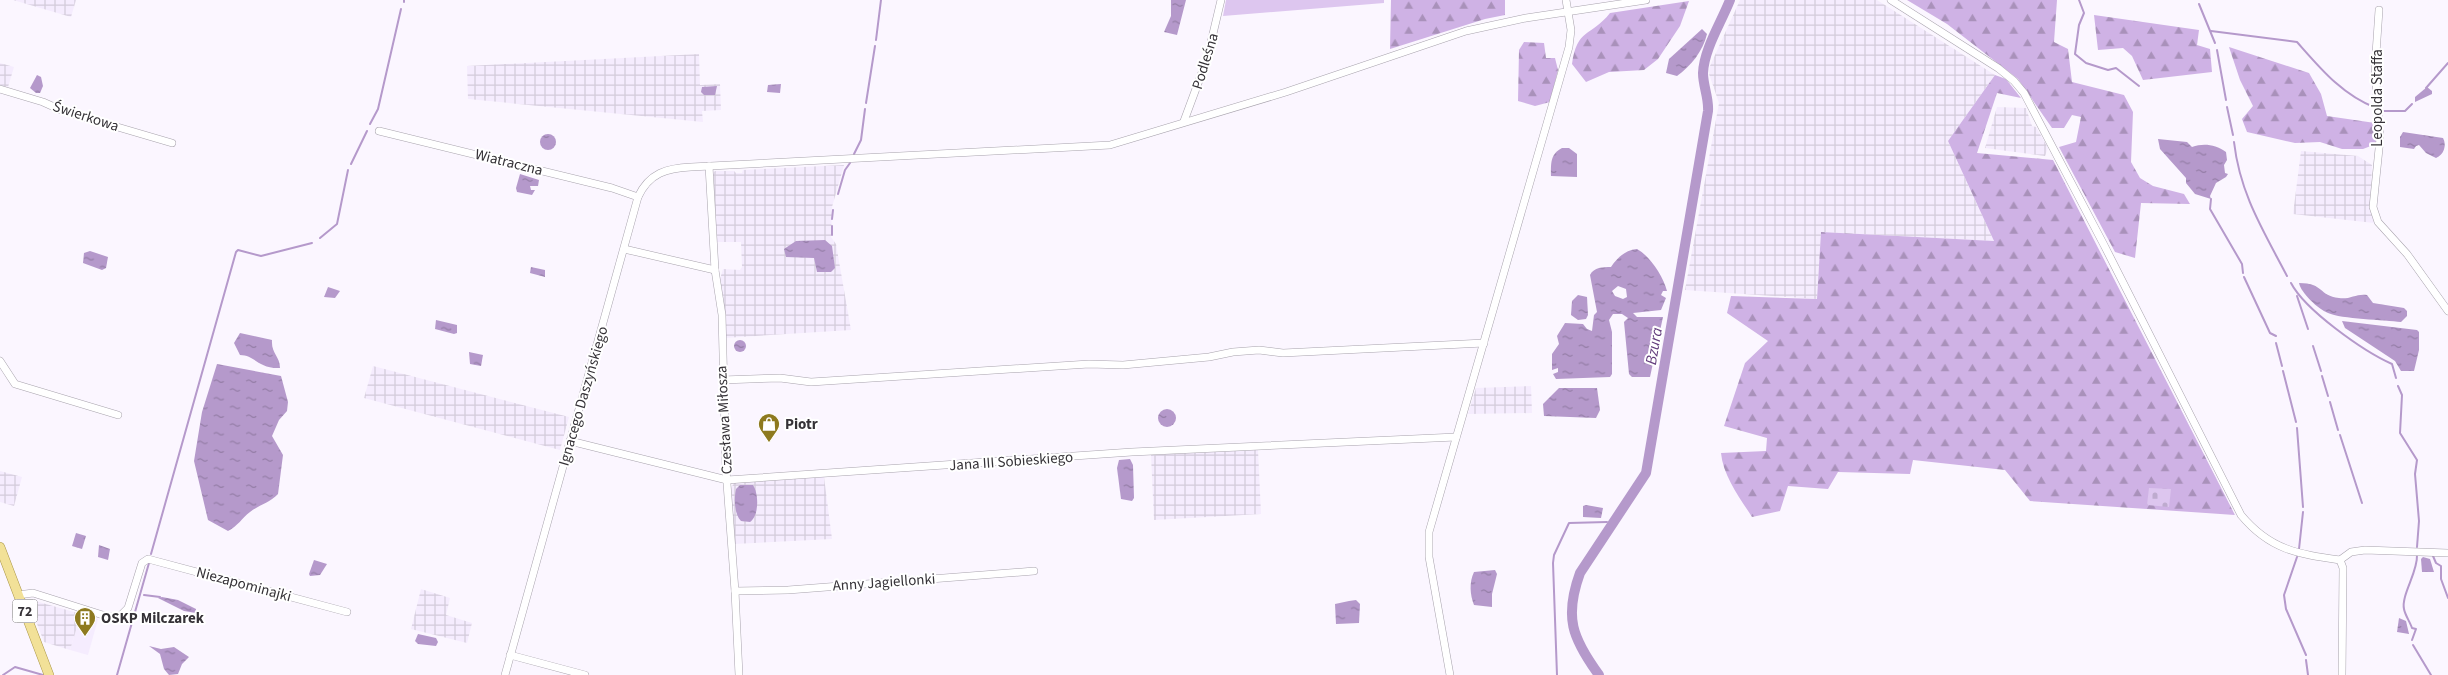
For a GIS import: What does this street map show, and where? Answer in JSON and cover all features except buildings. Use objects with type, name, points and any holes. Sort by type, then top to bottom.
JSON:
[{"type":"main road","name":"72","points":[[0,547],[49,675]]},
{"type":"street","name":"Podleśna","points":[[1184,121],[1207,59],[1222,0]]},
{"type":"street","points":[[1450,675],[1428,544],[1433,513],[1484,343],[1568,47],[1571,30],[1566,0]]},
{"type":"street","name":"Ignacego Daszyńskiego","points":[[505,675],[638,197],[649,180],[664,171],[709,166],[1099,146],[1120,142],[1184,121],[1286,92],[1459,33],[1507,21],[1646,0]]},
{"type":"street","points":[[1890,0],[1998,68],[2014,81],[2024,93],[2104,245],[2241,515],[2259,534],[2283,549],[2303,555],[2340,560],[2351,552],[2365,550],[2448,553]]},
{"type":"street","name":"Leopolda Staffa","points":[[2379,10],[2375,68],[2380,139],[2373,207],[2378,222],[2407,254],[2448,311]]},
{"type":"street","name":"Świerkowa","points":[[0,89],[43,102],[63,111],[172,143]]},
{"type":"street","name":"Wiatraczna","points":[[379,131],[612,188],[638,197]]},
{"type":"street","name":"Czesława Miłosza","points":[[709,166],[716,270],[722,315],[722,380],[739,675]]},
{"type":"street","points":[[624,249],[716,270]]},
{"type":"street","points":[[722,380],[780,378],[811,382],[1088,364],[1123,365],[1259,350],[1283,353],[1484,343]]},
{"type":"street","points":[[0,361],[15,384],[118,415]]},
{"type":"street","name":"Jana III Sobieskiego","points":[[570,441],[727,480],[1132,452],[1456,437]]},
{"type":"street","name":"Niezapominajki","points":[[18,594],[33,593],[109,616],[120,616],[128,608],[142,563],[148,559],[347,612]]},
{"type":"street","points":[[2340,560],[2343,568],[2342,675]]},
{"type":"street","name":"Anny Jagiellonki","points":[[735,591],[757,592],[1034,570]]},
{"type":"street","points":[[510,655],[585,675]]},
{"type":"street","points":[[732,675],[738,666]]},
{"type":"shaded area","points":[[13,0],[76,0],[71,17]]},
{"type":"shaded area","points":[[1740,0],[1877,0],[1995,75],[1948,141],[1994,241],[1821,232],[1817,299],[1685,290],[1719,103],[1709,74],[1710,66]]},
{"type":"shaded area","points":[[699,54],[700,85],[720,84],[721,110],[702,111],[703,122],[468,99],[467,66]]},
{"type":"shaded area","points":[[0,63],[14,67],[8,87],[0,85]]},
{"type":"shaded area","points":[[1997,107],[2026,108],[2032,126],[2036,127],[2048,148],[2045,156],[1985,148]]},
{"type":"shaded area","points":[[2301,151],[2358,156],[2372,165],[2370,209],[2374,223],[2293,214]]},
{"type":"shaded area","points":[[844,165],[832,207],[831,237],[836,244],[851,330],[724,338],[726,318],[724,316],[720,279],[723,269],[740,270],[742,267],[741,242],[717,242],[713,173],[715,171],[742,173],[743,170]]},
{"type":"shaded area","points":[[373,366],[569,417],[560,450],[364,398]]},
{"type":"shaded area","points":[[1531,386],[1532,413],[1468,414],[1476,388]]},
{"type":"shaded area","points":[[1258,450],[1261,514],[1154,520],[1151,455]]},
{"type":"shaded area","points":[[0,471],[22,477],[14,506],[0,502]]},
{"type":"shaded area","points":[[824,477],[832,539],[734,544],[731,488],[734,483]]},
{"type":"shaded area","points":[[421,589],[450,598],[446,615],[472,623],[467,643],[411,629]]},
{"type":"shaded area","points":[[32,600],[81,614],[70,650],[44,642],[29,603]]},
{"type":"shaded area","points":[[81,614],[98,619],[88,655],[70,650]]},
{"type":"green space","points":[[1226,0],[1384,0],[1384,3],[1223,16]]},
{"type":"green space","points":[[1391,0],[1505,0],[1505,15],[1485,19],[1390,49]]},
{"type":"green space","points":[[1907,0],[2057,0],[2054,42],[2068,49],[2072,82],[2124,95],[2133,112],[2131,162],[2140,178],[2153,186],[2184,194],[2190,204],[2141,203],[2135,258],[2115,252],[2059,147],[2076,142],[2081,117],[2072,115],[2064,128],[2052,128],[2018,79],[1947,24]]},
{"type":"green space","points":[[1689,1],[1680,26],[1658,59],[1644,70],[1609,72],[1586,82],[1572,64],[1574,52],[1581,38],[1610,13]]},
{"type":"green space","points":[[2094,15],[2199,30],[2197,45],[2210,49],[2212,72],[2143,80],[2132,56],[2123,48],[2098,50]]},
{"type":"green space","points":[[1524,42],[1544,43],[1546,58],[1555,58],[1558,70],[1550,102],[1535,106],[1518,101],[1519,50]]},
{"type":"green space","points":[[2229,47],[2309,73],[2321,94],[2327,116],[2375,123],[2376,144],[2363,149],[2342,149],[2320,142],[2295,143],[2247,132],[2242,119],[2253,106],[2240,80]]},
{"type":"green space","points":[[1995,75],[2006,79],[2021,98],[1997,93],[1977,153],[2053,160],[2235,515],[2030,501],[2005,470],[1913,460],[1910,474],[1838,472],[1828,489],[1788,486],[1780,511],[1752,517],[1737,494],[1725,470],[1721,453],[1766,451],[1767,438],[1724,426],[1745,363],[1768,341],[1727,313],[1731,296],[1817,299],[1821,232],[1994,241],[1948,141]]},
{"type":"green space","points":[[2149,488],[2171,489],[2169,507],[2147,505]]},
{"type":"water","points":[[1171,0],[1186,0],[1177,35],[1164,32],[1171,16]]},
{"type":"water","points":[[1702,29],[1707,34],[1692,63],[1677,76],[1666,73],[1669,59]]},
{"type":"water","points":[[37,75],[41,77],[43,86],[40,93],[36,93],[30,88]]},
{"type":"water","points":[[781,84],[780,93],[767,92],[768,85]]},
{"type":"water","points":[[717,86],[715,95],[704,95],[701,92],[702,87]]},
{"type":"water","points":[[2427,87],[2432,91],[2432,94],[2415,102],[2415,97]]},
{"type":"water","points":[[2403,132],[2443,138],[2444,150],[2436,158],[2426,153],[2419,145],[2414,149],[2400,147],[2400,137]]},
{"type":"water","points":[[545,134],[551,134],[556,139],[554,148],[545,150],[540,145],[540,139]]},
{"type":"water","points":[[2158,139],[2187,142],[2192,147],[2209,145],[2218,147],[2226,152],[2227,160],[2224,165],[2225,173],[2228,174],[2216,183],[2210,196],[2211,199],[2195,194],[2186,183],[2186,178],[2160,149]]},
{"type":"water","points":[[1562,148],[1569,148],[1577,154],[1577,177],[1551,176],[1553,156]]},
{"type":"water","points":[[520,174],[539,180],[538,186],[530,186],[531,190],[535,190],[532,195],[517,192],[516,188]]},
{"type":"water","points":[[825,240],[832,246],[835,268],[831,272],[817,272],[814,258],[786,257],[784,249],[796,241]]},
{"type":"water","points":[[1637,249],[1651,261],[1667,291],[1663,291],[1661,295],[1666,298],[1661,310],[1633,313],[1637,317],[1663,317],[1650,377],[1632,377],[1629,374],[1624,322],[1628,318],[1622,314],[1613,314],[1609,320],[1612,332],[1612,374],[1610,377],[1556,379],[1553,374],[1558,372],[1558,368],[1552,370],[1552,354],[1559,344],[1557,336],[1565,323],[1583,324],[1592,331],[1594,315],[1597,312],[1590,275],[1596,269],[1611,267],[1622,255]],"holes":[[[1618,286],[1626,289],[1627,297],[1623,299],[1615,296],[1612,291]]]},
{"type":"water","points":[[90,251],[108,257],[106,268],[102,270],[83,263],[84,253]]},
{"type":"water","points":[[531,267],[545,270],[545,277],[530,273]]},
{"type":"water","points":[[2299,283],[2313,285],[2333,297],[2346,298],[2367,295],[2373,303],[2404,308],[2407,311],[2407,316],[2401,322],[2334,315],[2324,311],[2306,296]]},
{"type":"water","points":[[328,287],[340,291],[335,298],[324,297]]},
{"type":"water","points":[[1578,295],[1587,297],[1588,315],[1586,319],[1578,320],[1571,315],[1572,301]]},
{"type":"water","points":[[436,320],[457,325],[457,333],[454,334],[435,329]]},
{"type":"water","points":[[2342,321],[2417,330],[2419,332],[2419,350],[2414,371],[2401,371],[2395,361],[2345,328]]},
{"type":"water","points":[[240,333],[272,340],[273,349],[280,368],[273,368],[240,355],[234,343]]},
{"type":"water","points":[[738,340],[742,340],[746,346],[742,352],[738,352],[734,348],[734,344]]},
{"type":"water","points":[[469,352],[483,355],[481,366],[470,364]]},
{"type":"water","points":[[217,364],[281,376],[288,402],[287,411],[279,420],[272,436],[283,455],[278,494],[250,512],[235,527],[228,531],[208,520],[194,461],[202,412]]},
{"type":"water","points":[[1559,388],[1597,388],[1600,410],[1596,418],[1544,416],[1543,404]]},
{"type":"water","points":[[1167,409],[1173,412],[1176,418],[1173,424],[1167,427],[1161,424],[1158,418],[1161,412]]},
{"type":"water","points":[[1130,459],[1133,465],[1134,498],[1132,501],[1121,499],[1117,468],[1119,460]]},
{"type":"water","points":[[740,485],[753,485],[755,489],[757,505],[755,515],[750,522],[741,521],[736,510],[735,493]]},
{"type":"water","points":[[1583,506],[1603,508],[1601,518],[1583,517]]},
{"type":"water","points":[[76,533],[86,536],[82,549],[72,546]]},
{"type":"water","points":[[99,545],[110,549],[108,560],[98,557]]},
{"type":"water","points":[[2423,557],[2430,559],[2434,572],[2422,572],[2421,559]]},
{"type":"water","points":[[314,560],[327,564],[320,575],[310,576],[309,574]]},
{"type":"water","points":[[1495,570],[1497,574],[1492,594],[1492,607],[1474,605],[1471,580],[1474,572]]},
{"type":"water","points":[[158,598],[178,600],[196,609],[196,613],[184,611]]},
{"type":"water","points":[[1356,600],[1360,604],[1359,623],[1336,624],[1335,604]]},
{"type":"water","points":[[2399,618],[2406,621],[2409,634],[2397,632]]},
{"type":"water","points":[[418,634],[436,638],[438,642],[436,646],[418,644],[415,641]]},
{"type":"water","points":[[149,646],[161,649],[174,647],[189,657],[182,664],[178,674],[169,675],[164,669],[160,654]]},
{"type":"waterway","points":[[876,40],[881,0]]},
{"type":"waterway","name":"Bzura","points":[[1599,675],[1582,650],[1577,638],[1573,627],[1572,602],[1580,573],[1646,473],[1708,111],[1703,78],[1704,64],[1710,45],[1730,0]]},
{"type":"waterway","points":[[2079,0],[2084,13],[2079,25],[2075,54],[2086,63],[2108,70],[2116,68],[2139,86]]},
{"type":"waterway","points":[[2199,4],[2215,43]]},
{"type":"waterway","points":[[370,124],[378,109],[401,9]]},
{"type":"waterway","points":[[2211,31],[2297,42],[2332,80],[2353,96],[2376,108]]},
{"type":"waterway","points":[[866,103],[875,46]]},
{"type":"waterway","points":[[2217,50],[2226,100]]},
{"type":"waterway","points":[[2426,88],[2448,63]]},
{"type":"waterway","points":[[2384,111],[2405,111],[2412,104]]},
{"type":"waterway","points":[[2227,107],[2233,135]]},
{"type":"waterway","points":[[854,154],[861,140],[865,109]]},
{"type":"waterway","points":[[351,164],[367,131]]},
{"type":"waterway","points":[[2234,142],[2241,178],[2247,195],[2261,227],[2287,276]]},
{"type":"waterway","points":[[838,194],[845,170],[850,163]]},
{"type":"waterway","points":[[320,238],[337,224],[348,170]]},
{"type":"waterway","points":[[2211,199],[2210,209],[2242,264],[2243,273]]},
{"type":"waterway","points":[[832,219],[833,210]]},
{"type":"waterway","points":[[832,226],[832,235]]},
{"type":"waterway","points":[[151,554],[236,252],[238,250],[261,256],[312,243]]},
{"type":"waterway","points":[[2244,277],[2270,333],[2276,336]]},
{"type":"waterway","points":[[2291,283],[2298,294],[2321,317],[2366,350],[2392,364],[2396,378]]},
{"type":"waterway","points":[[2297,296],[2308,329]]},
{"type":"waterway","points":[[2276,343],[2282,366]]},
{"type":"waterway","points":[[2313,346],[2321,371]]},
{"type":"waterway","points":[[2283,371],[2296,422]]},
{"type":"waterway","points":[[2322,376],[2328,396]]},
{"type":"waterway","points":[[2398,386],[2402,395],[2400,433],[2417,460],[2415,474],[2419,521],[2417,547]]},
{"type":"waterway","points":[[2330,402],[2338,430]]},
{"type":"waterway","points":[[2297,428],[2303,507]]},
{"type":"waterway","points":[[2340,435],[2362,503]]},
{"type":"waterway","points":[[2299,549],[2303,512]]},
{"type":"waterway","points":[[1557,675],[1554,555],[1569,523],[1607,522]]},
{"type":"waterway","points":[[2412,640],[2416,629],[2412,628],[2404,603],[2417,562],[2417,555]]},
{"type":"waterway","points":[[2433,556],[2436,563],[2441,566],[2441,579],[2448,598]]},
{"type":"waterway","points":[[2297,557],[2284,595],[2286,609],[2306,655]]},
{"type":"waterway","points":[[117,675],[149,563]]},
{"type":"waterway","points":[[144,595],[160,597]]},
{"type":"waterway","points":[[2413,645],[2431,675]]},
{"type":"waterway","points":[[2306,660],[2308,675]]},
{"type":"waterway","points":[[3,675],[15,667],[43,675]]},
{"type":"place","name":"Piotr","points":[[769,443]]},
{"type":"place","name":"OSKP Milczarek","points":[[85,637]]}]
